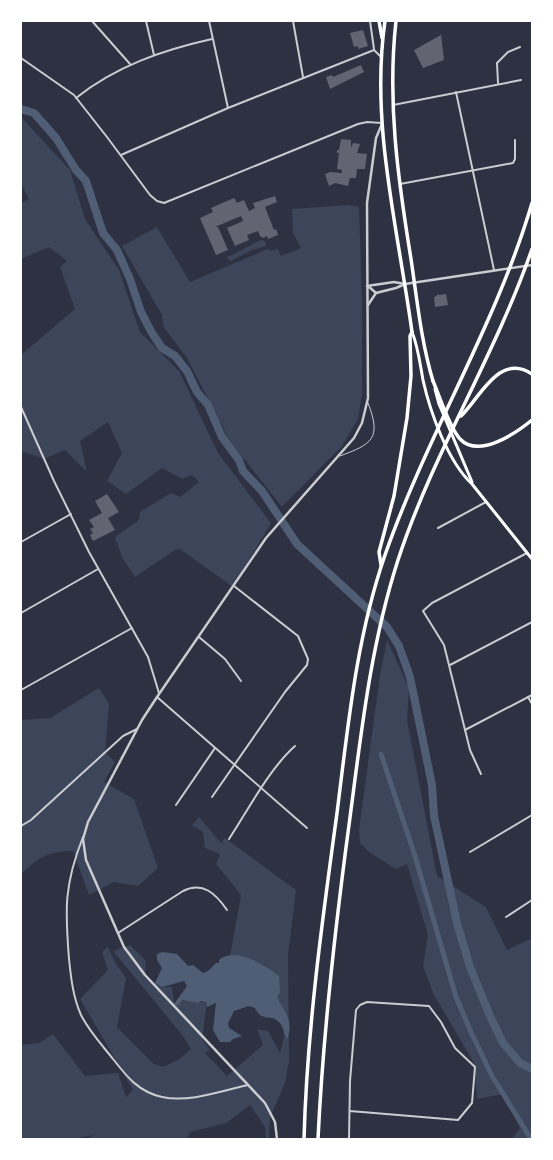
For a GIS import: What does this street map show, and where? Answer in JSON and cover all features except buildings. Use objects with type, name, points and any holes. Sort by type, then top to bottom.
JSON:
[{"type":"highway","points":[[379,21],[382,41]]},
{"type":"highway","points":[[382,566],[379,552],[394,496],[408,418],[410,336],[412,332],[382,123],[380,56],[385,21]]},
{"type":"highway","points":[[396,21],[392,78],[392,105],[399,184],[424,344],[433,381],[456,434],[462,441],[470,445],[489,445],[532,420]]},
{"type":"highway","points":[[304,1139],[309,1050],[318,958],[351,696],[364,630],[382,566],[405,501],[505,280],[514,258],[532,203]]},
{"type":"highway","points":[[318,1139],[325,1025],[335,935],[361,731],[374,652],[383,611],[404,544],[442,454],[522,279],[532,250]]},
{"type":"highway","points":[[459,419],[471,407],[485,386],[499,373],[514,368],[523,369],[532,374]]},
{"type":"main road","points":[[412,332],[425,386],[434,415],[451,455],[463,475],[472,484],[532,559]]},
{"type":"main road","points":[[433,381],[439,404],[472,484]]},
{"type":"street","points":[[92,21],[130,64]]},
{"type":"street","points":[[146,21],[154,55]]},
{"type":"street","points":[[209,21],[228,108]]},
{"type":"street","points":[[292,21],[303,77]]},
{"type":"street","points":[[370,21],[374,50],[380,56]]},
{"type":"street","points":[[76,98],[94,84],[130,64],[154,55],[212,39]]},
{"type":"street","points":[[498,84],[497,63],[508,52],[520,47]]},
{"type":"street","points":[[121,154],[303,77],[374,50]]},
{"type":"street","points":[[21,58],[62,86],[76,98],[121,154],[150,195],[159,201],[168,202],[358,124],[367,122],[382,123],[376,138],[367,201],[368,402],[359,431],[339,456],[266,538],[157,697],[144,717],[88,822],[71,870],[65,916],[72,983],[78,1006],[86,1024],[128,1078],[137,1087],[153,1095],[170,1099],[187,1098],[248,1085]]},
{"type":"street","points":[[392,105],[521,80]]},
{"type":"street","points":[[456,92],[494,270]]},
{"type":"street","points":[[399,184],[513,163],[515,159],[515,140]]},
{"type":"street","points":[[368,305],[376,293],[406,284],[532,265]]},
{"type":"street","points":[[367,286],[394,282],[406,284]]},
{"type":"street","points":[[367,286],[376,293]]},
{"type":"street","points":[[21,407],[49,472],[98,569],[148,657],[159,694]]},
{"type":"street","points":[[438,528],[486,502]]},
{"type":"street","points":[[21,542],[71,514]]},
{"type":"street","points":[[481,774],[470,750],[444,645],[423,611],[432,603],[527,553]]},
{"type":"street","points":[[21,613],[98,569]]},
{"type":"street","points":[[212,798],[285,692],[307,665],[308,659],[298,636],[234,586]]},
{"type":"street","points":[[449,665],[532,622]]},
{"type":"street","points":[[21,690],[132,628]]},
{"type":"street","points":[[199,637],[225,659],[241,680]]},
{"type":"street","points":[[465,730],[532,695]]},
{"type":"street","points":[[157,697],[307,828]]},
{"type":"street","points":[[528,697],[532,704]]},
{"type":"street","points":[[21,826],[31,820],[122,736],[138,729]]},
{"type":"street","points":[[229,840],[262,788],[288,752],[295,746]]},
{"type":"street","points":[[176,805],[215,748]]},
{"type":"street","points":[[470,852],[532,815]]},
{"type":"street","points":[[84,833],[83,846],[86,860],[129,955],[144,975],[265,1103],[272,1114],[277,1139]]},
{"type":"street","points":[[118,933],[183,891],[193,887],[202,888],[213,894],[227,910]]},
{"type":"street","points":[[506,917],[532,900]]},
{"type":"street","points":[[349,1139],[350,1081],[356,1010],[360,1005],[372,1001],[386,1004],[428,1006],[455,1048],[475,1067],[472,1103],[458,1120],[350,1111]]},
{"type":"lane","points":[[339,456],[359,449],[372,439],[374,434],[374,424],[368,402]]},
{"type":"shaded area","points":[[21,117],[70,170],[85,219],[119,270],[140,332],[179,371],[218,453],[271,523],[233,587],[180,549],[175,550],[135,577],[122,557],[115,537],[139,520],[140,512],[171,493],[180,497],[199,482],[192,475],[182,479],[162,468],[126,494],[107,481],[122,453],[108,422],[80,441],[87,472],[65,450],[44,459],[21,451],[21,355],[75,309],[60,267],[67,261],[49,247],[21,259],[21,203],[29,199],[21,184]]},
{"type":"shaded area","points":[[348,205],[359,207],[362,300],[362,394],[358,419],[342,446],[282,507],[230,441],[187,358],[163,326],[162,315],[122,246],[157,227],[190,282],[268,249],[271,251],[278,249],[281,256],[301,248],[293,233],[292,209]]},
{"type":"shaded area","points":[[261,240],[265,241],[266,246],[252,250],[231,261],[226,258]]},
{"type":"shaded area","points":[[387,640],[409,688],[407,720],[437,876],[486,907],[507,950],[532,938],[532,1139],[512,1139],[520,1128],[503,1094],[477,1099],[474,1063],[434,995],[423,966],[428,935],[407,864],[396,869],[369,852],[360,843],[359,830],[380,675]]},
{"type":"shaded area","points":[[99,688],[109,704],[105,752],[115,762],[104,782],[134,799],[158,868],[138,886],[114,882],[89,895],[73,851],[57,852],[44,856],[33,863],[21,874],[21,720],[50,718]]},
{"type":"shaded area","points":[[199,817],[221,843],[225,838],[296,890],[288,955],[289,1061],[285,1083],[270,1118],[269,1139],[266,1139],[265,1127],[250,1105],[226,1123],[191,1132],[186,1139],[85,1139],[95,1135],[71,1139],[21,1139],[21,1045],[39,1043],[53,1034],[85,1076],[118,1073],[126,1097],[133,1090],[80,999],[108,970],[102,952],[108,947],[116,964],[126,978],[117,1027],[154,1064],[163,1067],[178,1060],[191,1049],[183,1036],[113,951],[130,945],[146,961],[145,977],[162,987],[172,987],[174,1004],[186,1000],[207,1003],[202,1039],[210,1050],[205,1053],[227,1076],[263,1045],[257,1029],[268,1031],[280,1053],[284,1037],[281,1019],[229,962],[241,895],[216,864],[220,854],[205,848],[203,832],[192,825]]},
{"type":"shaded area","points":[[162,952],[177,954],[188,966],[193,965],[203,973],[208,971],[216,963],[219,963],[219,960],[226,956],[233,955],[258,962],[279,976],[280,992],[277,997],[286,1012],[290,1027],[287,1040],[283,1028],[279,1022],[272,1018],[263,1017],[255,1008],[249,1006],[234,1011],[228,1023],[229,1028],[242,1036],[233,1039],[230,1042],[220,1042],[213,1030],[216,1003],[207,1007],[207,1003],[201,1001],[198,1003],[183,1000],[177,1006],[174,1004],[187,986],[184,981],[162,987],[155,983],[162,968],[157,960],[157,954]]},
{"type":"waterway","points":[[21,109],[34,113],[56,138],[76,170],[86,181],[103,233],[117,250],[130,279],[141,312],[152,333],[162,348],[175,356],[187,371],[197,392],[208,405],[222,437],[239,460],[243,471],[262,491],[297,544],[387,627],[399,646],[410,677],[432,785],[434,816],[457,923],[470,967],[503,1043],[520,1063],[532,1069]]},
{"type":"waterway","points":[[381,754],[415,856],[456,997],[492,1076],[531,1139]]}]
